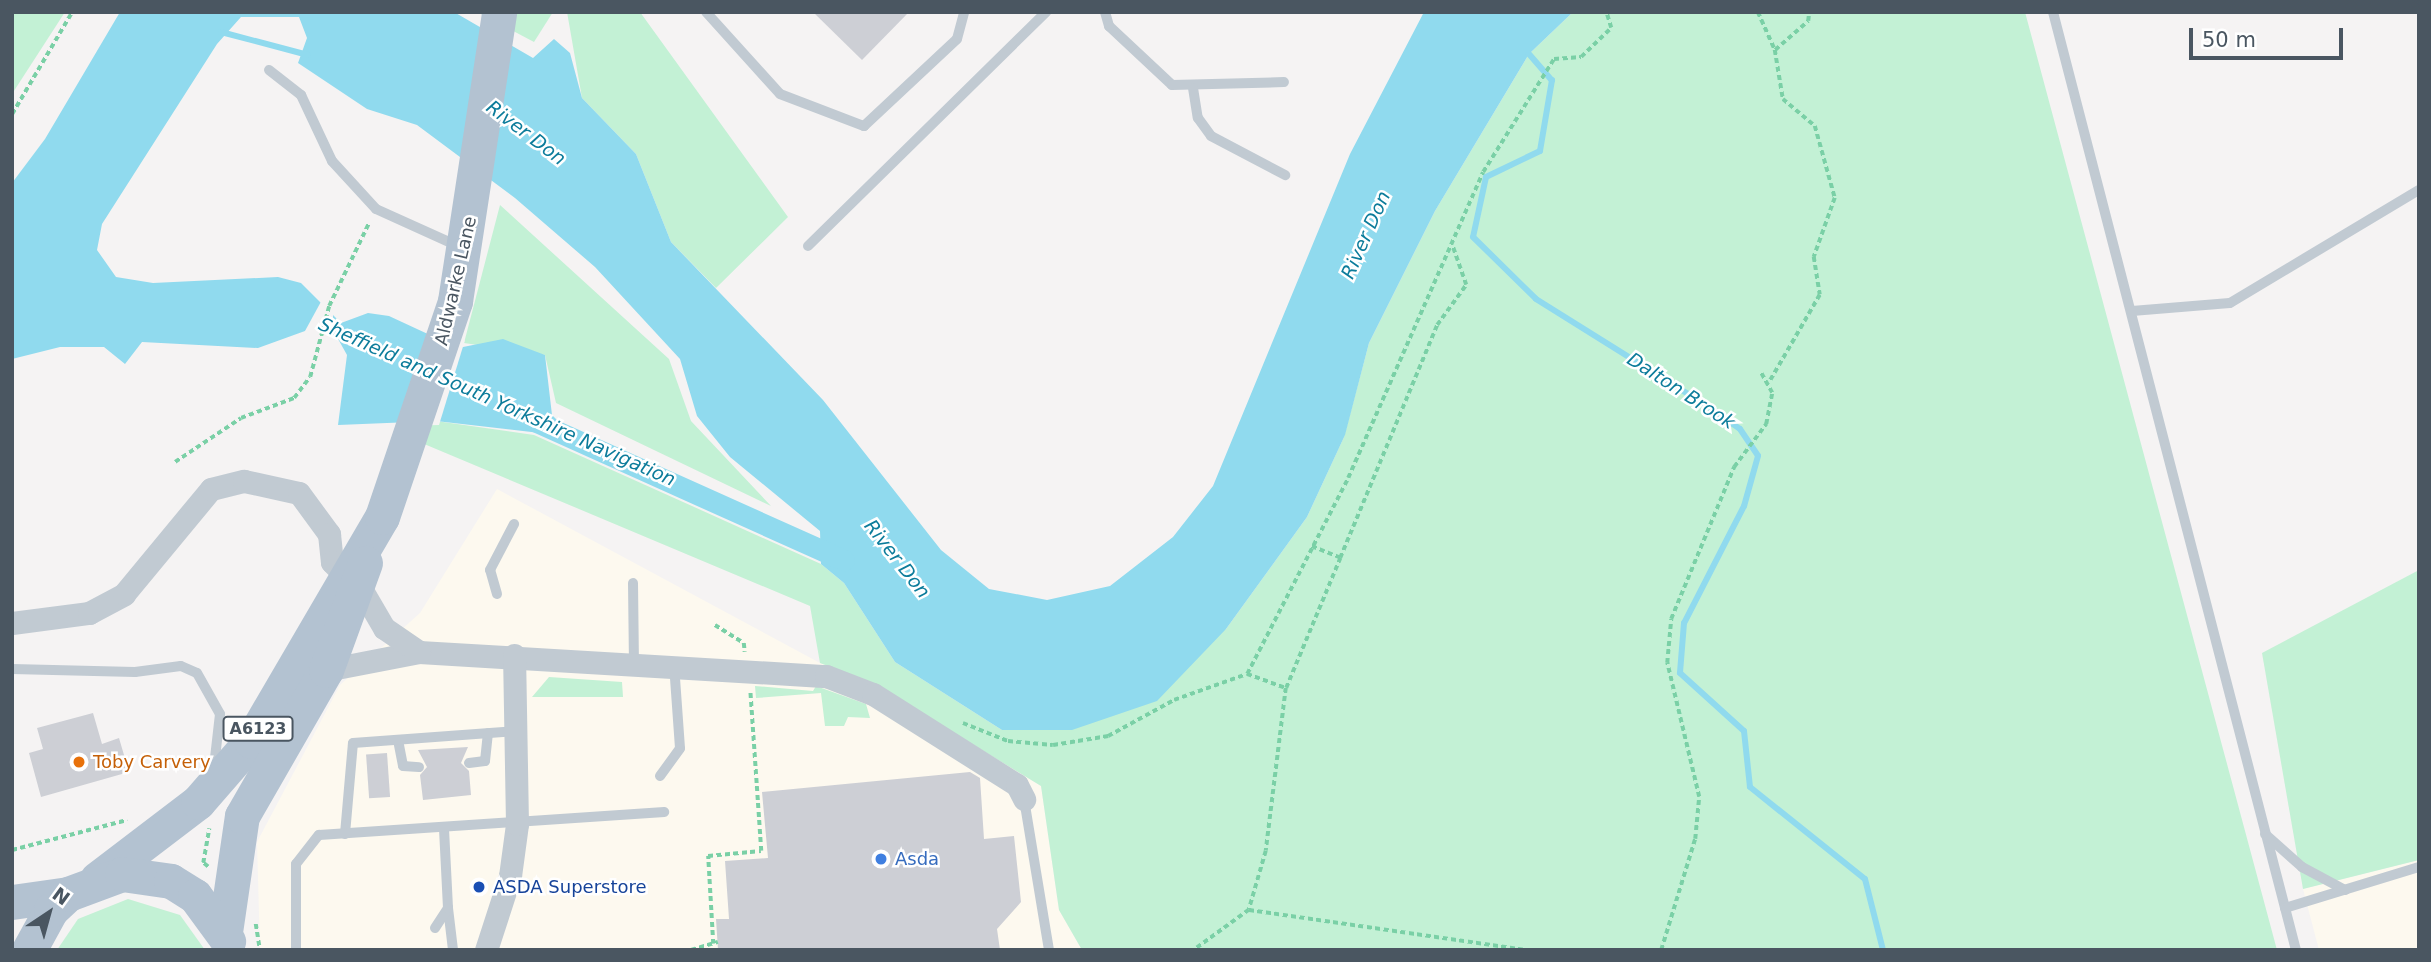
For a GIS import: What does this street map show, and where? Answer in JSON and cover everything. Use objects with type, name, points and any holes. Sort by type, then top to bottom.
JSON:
[{"type":"main road","name":"Aldwarke Lane","points":[[228,941],[242,816],[326,670],[352,581],[396,485],[455,301],[468,240],[499,12]]},
{"type":"main road","name":"Aldwarke Lane","points":[[29,950],[51,910],[209,789],[251,741],[352,581]]},
{"type":"main road","points":[[12,902],[134,874],[171,881],[195,896],[228,941]]},
{"type":"street","points":[[12,623],[89,613],[124,594],[211,489],[244,481],[299,494],[329,534],[332,562],[352,581],[384,628],[419,652]]},
{"type":"street","points":[[326,670],[419,652],[634,662],[826,676],[873,694],[1017,785],[1024,799]]},
{"type":"street","points":[[486,950],[510,876],[517,824],[514,655]]},
{"type":"lane","points":[[706,12],[780,94],[864,126],[957,39],[964,12]]},
{"type":"lane","points":[[808,246],[1046,12]]},
{"type":"lane","points":[[1105,12],[1109,26],[1172,85],[1193,88],[1284,82]]},
{"type":"lane","points":[[2057,14],[2296,950]]},
{"type":"lane","points":[[269,70],[301,95],[332,162],[376,209],[468,240]]},
{"type":"lane","points":[[1193,88],[1198,118],[1211,136],[1285,176]]},
{"type":"lane","points":[[2132,311],[2230,303],[2419,190]]},
{"type":"lane","points":[[497,594],[490,570],[514,524]]},
{"type":"lane","points":[[633,583],[634,662]]},
{"type":"lane","points":[[660,776],[680,748],[674,665]]},
{"type":"lane","points":[[12,668],[135,672],[181,666],[197,673],[212,692],[221,733],[209,789]]},
{"type":"lane","points":[[345,834],[353,743],[515,731]]},
{"type":"lane","points":[[469,763],[485,761],[488,733]]},
{"type":"lane","points":[[398,740],[403,766],[419,767]]},
{"type":"lane","points":[[1024,799],[1049,950]]},
{"type":"lane","points":[[296,950],[296,864],[319,835],[517,824],[664,812]]},
{"type":"lane","points":[[444,828],[453,950]]},
{"type":"lane","points":[[2265,834],[2302,867],[2345,890]]},
{"type":"lane","points":[[2285,908],[2419,867]]},
{"type":"lane","points":[[435,928],[448,908]]},
{"type":"path","points":[[12,114],[72,12]]},
{"type":"path","points":[[1247,674],[1310,546],[1348,478],[1452,244],[1468,201],[1536,83],[1554,59],[1581,57],[1611,27],[1606,12]]},
{"type":"path","points":[[1661,950],[1695,839],[1699,797],[1667,663],[1671,619],[1743,452],[1766,424],[1769,383],[1821,295],[1814,257],[1835,198],[1815,126],[1783,99],[1775,50],[1758,12]]},
{"type":"path","points":[[1775,50],[1808,21],[1809,12]]},
{"type":"path","points":[[175,462],[241,418],[289,403],[310,377],[320,336],[338,285],[376,209]]},
{"type":"path","points":[[1194,950],[1249,910],[1266,851],[1286,688],[1437,325],[1466,285],[1452,244]]},
{"type":"path","points":[[1760,371],[1769,383]]},
{"type":"path","points":[[1310,546],[1340,558]]},
{"type":"path","points":[[691,950],[715,943],[708,856],[761,851],[744,643],[715,625]]},
{"type":"path","points":[[959,722],[1008,741],[1053,745],[1108,736],[1174,700],[1247,674],[1286,688]]},
{"type":"path","points":[[1249,910],[1528,950]]},
{"type":"shaded area","points":[[497,489],[820,663],[872,683],[1041,786],[1059,910],[1082,950],[260,950],[257,842],[340,685],[420,613]]},
{"type":"shaded area","points":[[2419,860],[2419,950],[2319,950],[2303,889]]},
{"type":"green space","points":[[12,12],[65,12],[12,94]]},
{"type":"green space","points":[[477,12],[553,12],[534,42]]},
{"type":"green space","points":[[567,12],[640,12],[788,217],[716,288],[671,242],[636,154],[582,98]]},
{"type":"green space","points":[[1573,12],[2025,12],[2277,950],[1082,950],[1059,910],[1041,786],[872,683],[820,663],[810,606],[417,441],[436,421],[534,435],[821,564],[844,583],[895,662],[1002,730],[1226,629],[1307,517],[1344,437],[1369,343],[1435,211],[1529,54]]},
{"type":"green space","points":[[500,205],[669,359],[691,421],[771,506],[556,403],[545,355],[464,343]]},
{"type":"green space","points":[[2419,570],[2419,860],[2303,889],[2262,653]]},
{"type":"green space","points":[[549,677],[622,682],[623,697],[532,697]]},
{"type":"green space","points":[[755,686],[813,691],[816,686],[866,704],[870,718],[848,717],[844,726],[825,726],[821,693],[756,698]]},
{"type":"green space","points":[[128,899],[180,915],[205,950],[57,950],[78,919]]},
{"type":"water","name":"River Don","points":[[120,12],[454,12],[533,58],[554,39],[570,53],[582,98],[636,154],[671,242],[823,400],[941,550],[989,589],[1047,600],[1110,586],[1173,537],[1213,486],[1350,154],[1424,12],[1573,12],[1529,54],[1435,211],[1369,343],[1345,435],[1307,517],[1226,629],[1157,701],[1072,730],[1002,730],[895,662],[844,583],[821,564],[820,531],[730,457],[697,416],[680,359],[595,267],[515,198],[417,125],[367,109],[298,63],[307,38],[299,17],[241,17],[217,44],[102,224],[97,250],[116,277],[153,283],[278,277],[301,283],[341,323],[368,313],[389,316],[458,348],[503,339],[545,355],[552,415],[562,425],[557,435],[436,421],[338,425],[347,355],[337,337],[316,327],[258,348],[142,342],[125,364],[104,347],[60,347],[12,359],[12,183],[45,139]]},
{"type":"pier","points":[[323,298],[333,314],[333,339],[305,331]]},
{"type":"pier","points":[[465,340],[439,425],[401,426],[458,344]]},
{"type":"building","points":[[813,12],[909,12],[862,60]]},
{"type":"building","name":"Toby Carvery","points":[[93,713],[102,744],[119,738],[129,772],[41,797],[29,753],[43,749],[37,728]]},
{"type":"building","points":[[468,747],[461,763],[469,771],[471,795],[423,800],[420,775],[427,767],[418,750]]},
{"type":"building","points":[[387,753],[390,797],[369,798],[366,754]]},
{"type":"building","name":"Asda","points":[[970,772],[980,778],[984,839],[1014,836],[1021,902],[997,929],[1000,950],[718,950],[716,919],[729,919],[725,861],[768,858],[762,792]]},
{"type":"waterway","points":[[221,32],[308,55]]},
{"type":"waterway","name":"Dalton Brook","points":[[1529,54],[1552,80],[1540,151],[1486,177],[1473,237],[1536,299],[1740,429],[1758,456],[1744,506],[1684,623],[1680,673],[1744,731],[1750,787],[1865,879],[1883,950]]},
{"type":"waterway","name":"Sheffield and South Yorkshire Navigation","points":[[532,420],[844,560]]},
{"type":"place","name":"Toby Carvery","points":[[79,762]]},
{"type":"place","name":"Asda","points":[[881,859]]},
{"type":"place","name":"ASDA Superstore","points":[[479,887]]}]
